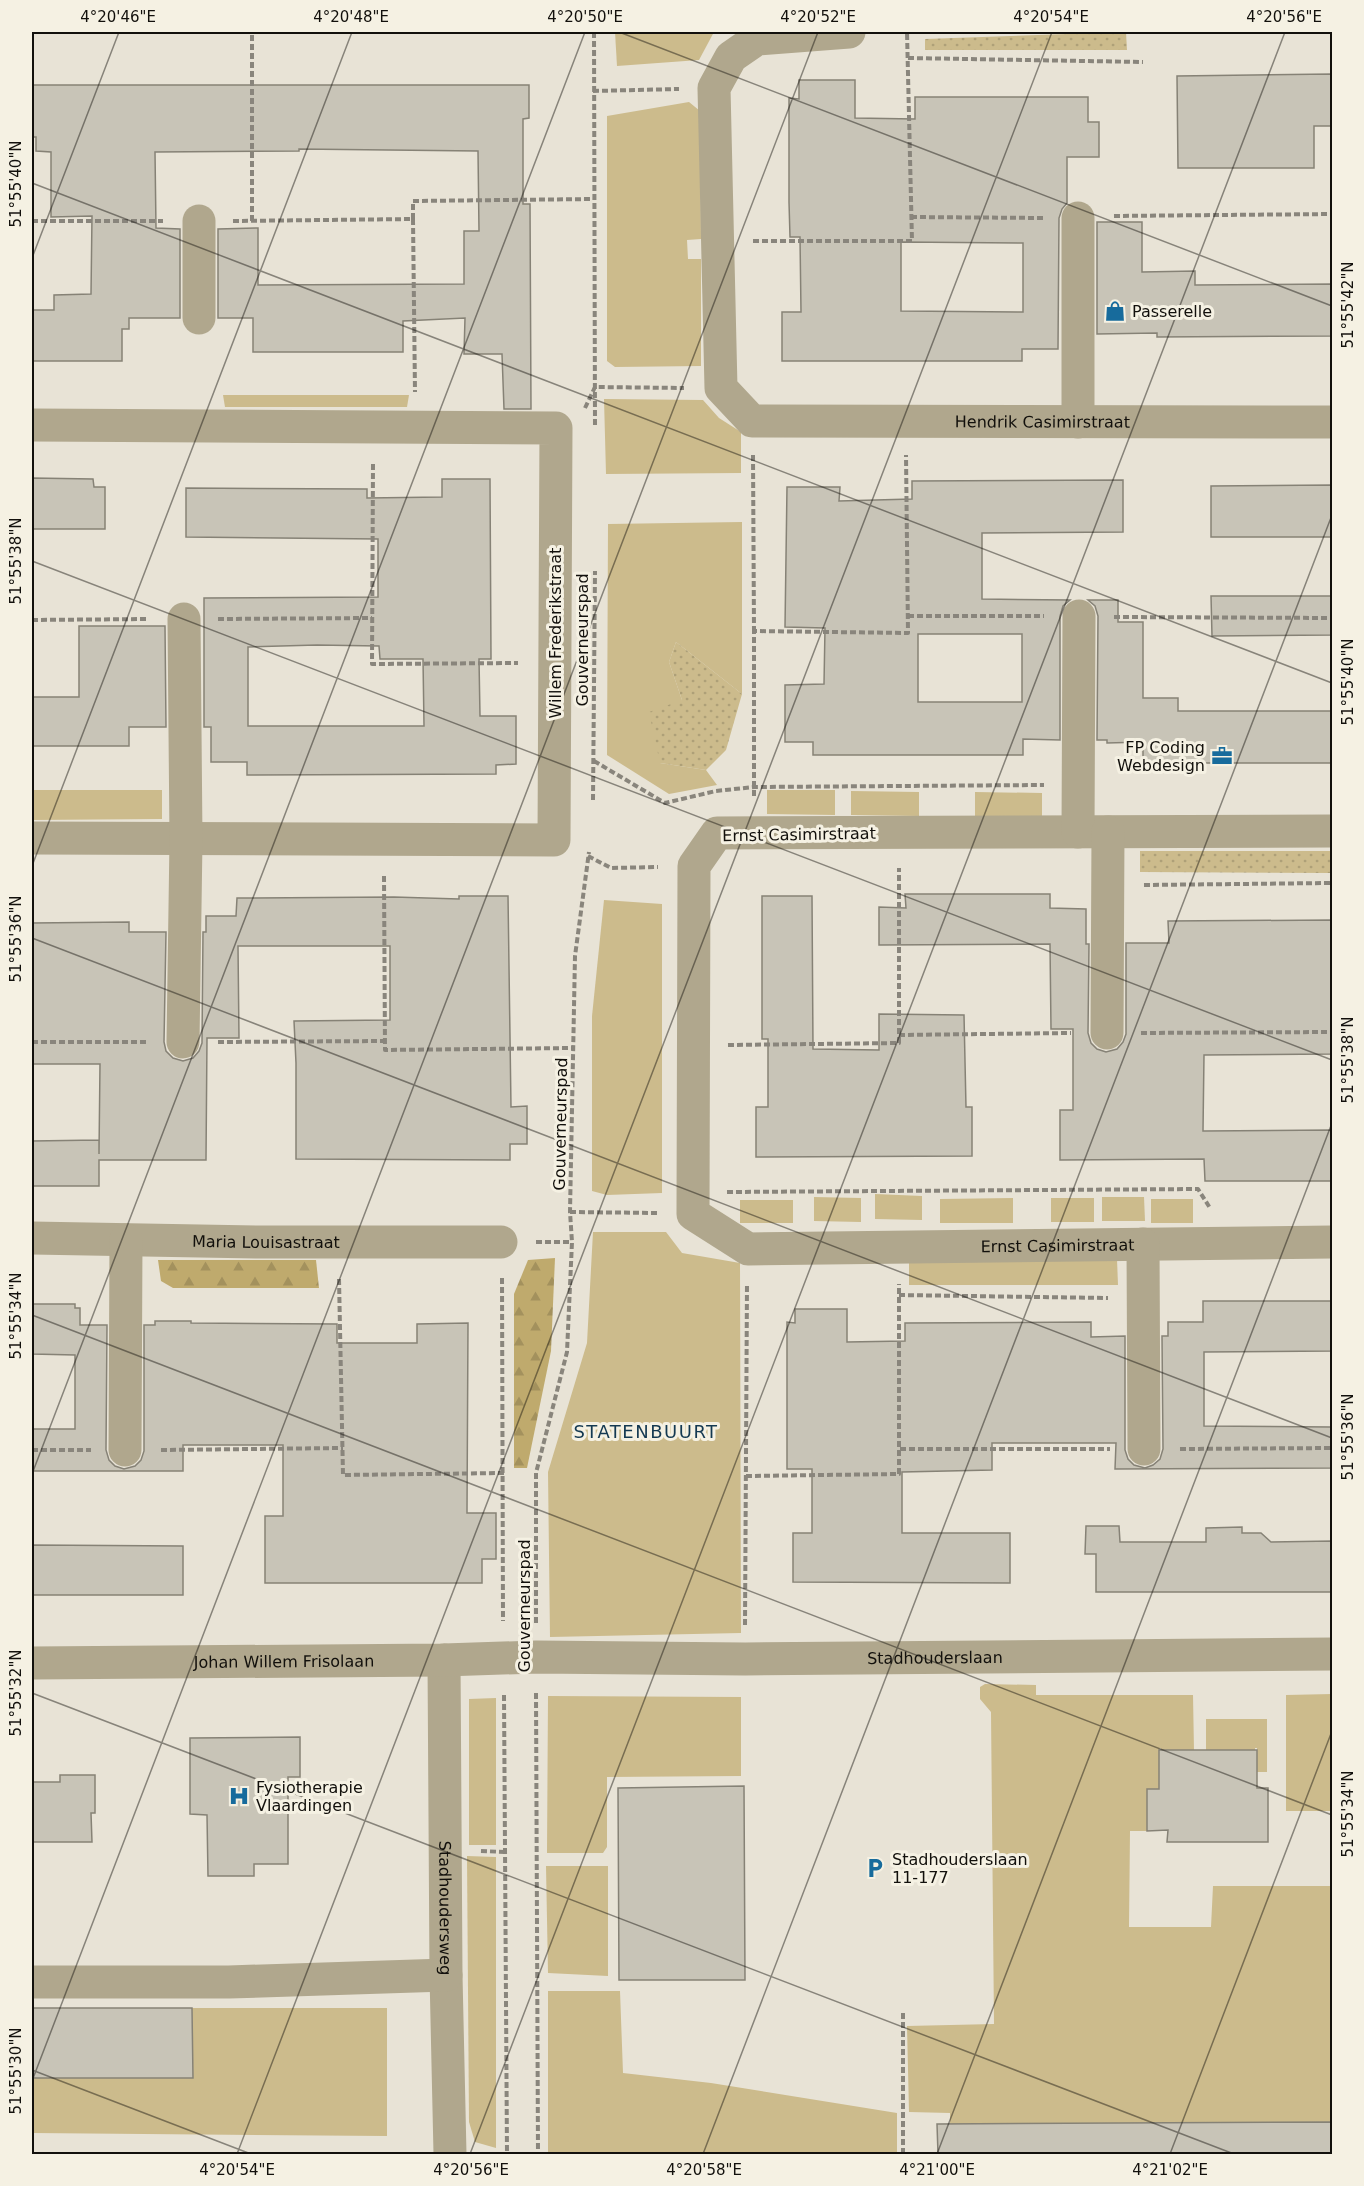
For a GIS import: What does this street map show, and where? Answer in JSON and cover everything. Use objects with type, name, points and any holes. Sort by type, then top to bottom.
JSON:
[{"type":"street","points":[[752,421],[721,388],[714,88],[731,57],[757,39],[849,32]]},
{"type":"street","points":[[1078,218],[1078,422]]},
{"type":"street","points":[[199,221],[199,318]]},
{"type":"street","name":"Hendrik Casimirstraat","points":[[752,421],[1332,422]]},
{"type":"street","points":[[32,425],[556,428]]},
{"type":"street","name":"Willem Frederikstraat","points":[[554,840],[556,428]]},
{"type":"street","points":[[1078,616],[1078,785],[1108,885],[1107,1033]]},
{"type":"street","points":[[183,1042],[186,840],[184,619]]},
{"type":"street","name":"Ernst Casimirstraat","points":[[694,866],[717,833],[1332,831]]},
{"type":"street","points":[[32,838],[554,840]]},
{"type":"street","points":[[694,866],[693,1203],[748,1249]]},
{"type":"street","name":"Maria Louisastraat","points":[[32,1238],[501,1242]]},
{"type":"street","points":[[125,1450],[126,1240]]},
{"type":"street","name":"Ernst Casimirstraat","points":[[748,1249],[1332,1242]]},
{"type":"street","points":[[1143,1244],[1144,1449]]},
{"type":"street","name":"Stadhouderslaan","points":[[536,1657],[745,1659],[1332,1654]]},
{"type":"street","name":"Johan Willem Frisolaan","points":[[32,1663],[444,1660],[536,1657]]},
{"type":"street","name":"Stadhoudersweg","points":[[444,1660],[446,1975],[450,2154]]},
{"type":"street","points":[[32,1982],[230,1982],[446,1975]]},
{"type":"path","points":[[252,32],[252,221]]},
{"type":"path","points":[[594,32],[595,434]]},
{"type":"path","points":[[718,241],[912,241],[907,32]]},
{"type":"path","points":[[908,58],[1143,62]]},
{"type":"path","points":[[593,91],[714,88]]},
{"type":"path","points":[[415,426],[413,201],[593,199]]},
{"type":"path","points":[[911,217],[1078,218],[1142,215],[1332,214]]},
{"type":"path","points":[[32,221],[413,219]]},
{"type":"path","points":[[595,387],[721,388]]},
{"type":"path","points":[[556,428],[580,418],[595,387]]},
{"type":"path","points":[[752,421],[755,833]]},
{"type":"path","points":[[754,631],[908,633],[906,422]]},
{"type":"path","points":[[373,426],[372,664],[555,663]]},
{"type":"path","name":"Gouverneurspad","points":[[592,809],[595,563]]},
{"type":"path","points":[[908,616],[1332,618]]},
{"type":"path","points":[[594,761],[665,803],[716,791],[754,787],[1078,785]]},
{"type":"path","points":[[384,840],[385,1050],[573,1048]]},
{"type":"path","points":[[554,840],[611,868],[694,866]]},
{"type":"path","name":"Gouverneurspad","points":[[538,2154],[536,1473],[567,1352],[572,1242],[570,1212],[575,956],[590,844]]},
{"type":"path","points":[[694,1046],[899,1043],[899,868]]},
{"type":"path","points":[[1108,885],[1332,883]]},
{"type":"path","points":[[570,1212],[693,1203],[1198,1189],[1234,1243]]},
{"type":"path","points":[[339,1242],[344,1475],[504,1473]]},
{"type":"path","points":[[501,1242],[507,2154]]},
{"type":"path","points":[[746,1476],[899,1474],[899,1247]]},
{"type":"path","points":[[745,1659],[748,1249]]},
{"type":"path","points":[[899,1295],[1143,1299]]},
{"type":"path","points":[[32,1450],[343,1449]]},
{"type":"path","points":[[903,2012],[903,2154]]},
{"type":"shaded area","points":[[615,32],[714,32],[699,60],[617,66]]},
{"type":"shaded area","points":[[1126,32],[1127,50],[925,50],[925,39]]},
{"type":"shaded area","points":[[689,102],[700,111],[701,239],[687,240],[688,259],[701,259],[701,366],[615,367],[607,361],[607,116]]},
{"type":"shaded area","points":[[223,395],[409,395],[407,407],[225,407]]},
{"type":"shaded area","points":[[604,399],[703,400],[719,418],[741,432],[741,473],[606,474]]},
{"type":"shaded area","points":[[742,522],[742,694],[676,642],[669,662],[682,700],[660,763],[706,770],[717,785],[669,794],[607,755],[608,524]]},
{"type":"shaded area","points":[[676,642],[742,694],[726,750],[706,770],[660,763],[649,712],[682,700],[669,662]]},
{"type":"shaded area","points":[[32,790],[162,790],[162,819],[32,820]]},
{"type":"shaded area","points":[[767,790],[835,790],[835,815],[767,814]]},
{"type":"shaded area","points":[[851,791],[919,792],[919,816],[851,815]]},
{"type":"shaded area","points":[[975,792],[1042,793],[1042,817],[975,816]]},
{"type":"shaded area","points":[[1140,851],[1332,851],[1332,873],[1140,872]]},
{"type":"shaded area","points":[[604,900],[662,904],[662,1193],[607,1195],[592,1191],[592,1016]]},
{"type":"shaded area","points":[[875,1194],[922,1196],[922,1220],[875,1219]]},
{"type":"shaded area","points":[[814,1197],[861,1198],[861,1222],[814,1221]]},
{"type":"shaded area","points":[[1102,1197],[1144,1197],[1145,1221],[1102,1221]]},
{"type":"shaded area","points":[[1013,1198],[1013,1223],[940,1223],[940,1199]]},
{"type":"shaded area","points":[[1051,1198],[1094,1198],[1094,1222],[1051,1222]]},
{"type":"shaded area","points":[[1151,1199],[1193,1199],[1193,1223],[1151,1223]]},
{"type":"shaded area","points":[[740,1200],[793,1200],[793,1223],[740,1223]]},
{"type":"shaded area","points":[[593,1232],[666,1232],[682,1253],[740,1263],[741,1633],[550,1637],[548,1472],[587,1343]]},
{"type":"shaded area","points":[[909,1259],[1117,1259],[1118,1285],[909,1285]]},
{"type":"shaded area","points":[[985,1684],[1036,1685],[1036,1695],[1193,1695],[1194,1751],[1159,1749],[1159,1772],[1178,1772],[1178,1790],[1147,1789],[1147,1831],[1130,1831],[1129,1927],[1211,1927],[1213,1886],[1332,1886],[1332,2122],[950,2124],[950,2113],[909,2112],[907,2026],[994,2024],[991,1712],[980,1699],[980,1687]]},
{"type":"shaded area","points":[[1332,1694],[1332,1811],[1286,1811],[1286,1695]]},
{"type":"shaded area","points":[[548,1696],[741,1697],[741,1776],[607,1777],[607,1847],[603,1853],[547,1853]]},
{"type":"shaded area","points":[[496,1698],[496,1845],[469,1845],[469,1699]]},
{"type":"shaded area","points":[[1206,1719],[1267,1719],[1267,1772],[1257,1772],[1257,1748],[1255,1750],[1206,1751]]},
{"type":"shaded area","points":[[467,1856],[496,1857],[496,2148],[475,2142],[469,2122]]},
{"type":"shaded area","points":[[546,1866],[608,1866],[608,1976],[548,1973]]},
{"type":"shaded area","points":[[548,1991],[620,1991],[623,2073],[711,2083],[897,2113],[897,2154],[548,2154]]},
{"type":"shaded area","points":[[192,2008],[387,2008],[387,2136],[32,2133],[32,2078],[192,2077]]},
{"type":"green space","points":[[555,1258],[551,1351],[527,1468],[514,1468],[514,1294],[528,1260]]},
{"type":"green space","points":[[158,1260],[316,1260],[319,1288],[173,1288],[161,1281]]},
{"type":"building","points":[[1332,74],[1332,126],[1314,126],[1314,168],[1178,168],[1177,76]]},
{"type":"building","points":[[799,80],[855,80],[855,118],[915,119],[915,97],[1088,97],[1088,122],[1099,122],[1099,157],[1067,157],[1067,203],[1059,218],[1058,349],[1022,349],[1022,361],[782,361],[782,312],[801,312],[800,237],[790,237],[789,202],[789,98],[799,99]],"holes":[[[901,242],[1023,243],[1023,312],[901,311]]]},
{"type":"building","points":[[32,85],[529,85],[529,118],[523,119],[523,204],[530,204],[531,409],[504,409],[502,354],[464,354],[465,318],[403,321],[403,352],[253,352],[253,318],[218,318],[218,229],[258,228],[258,285],[464,284],[464,231],[479,231],[478,151],[299,149],[299,151],[155,152],[156,228],[180,229],[180,318],[129,318],[129,329],[122,329],[122,361],[32,361],[32,310],[54,310],[54,295],[91,294],[92,216],[51,217],[51,152],[36,151],[36,137],[32,137]]},
{"type":"building","points":[[1097,222],[1142,222],[1142,272],[1195,271],[1195,285],[1332,284],[1332,336],[1157,337],[1157,333],[1097,334]]},
{"type":"building","points":[[32,478],[93,479],[94,487],[105,487],[105,529],[32,529]]},
{"type":"building","points":[[442,479],[490,479],[491,659],[479,659],[480,716],[516,716],[516,764],[496,765],[496,774],[247,775],[247,762],[211,762],[211,727],[204,727],[204,598],[378,597],[378,539],[186,537],[186,488],[367,489],[367,498],[442,497]],"holes":[[[379,646],[380,659],[423,659],[424,726],[248,726],[248,647]]]},
{"type":"building","points":[[1123,480],[1123,532],[982,533],[982,599],[1070,600],[1063,606],[1060,616],[1060,740],[1023,739],[1023,755],[813,755],[813,742],[785,742],[785,685],[824,684],[825,628],[785,627],[787,487],[840,487],[839,501],[912,499],[912,481]],"holes":[[[918,634],[1022,634],[1022,702],[918,702]]]},
{"type":"building","points":[[1332,485],[1332,537],[1211,537],[1211,486]]},
{"type":"building","points":[[1211,596],[1332,596],[1332,635],[1212,636]]},
{"type":"building","points":[[1088,600],[1118,600],[1118,622],[1143,622],[1143,698],[1178,698],[1178,711],[1332,711],[1332,763],[1143,763],[1143,742],[1107,743],[1107,740],[1097,740],[1098,616],[1095,606]]},
{"type":"building","points":[[79,626],[165,626],[166,727],[129,727],[129,746],[32,746],[32,697],[79,697]]},
{"type":"building","points":[[905,894],[1050,894],[1050,908],[1086,909],[1086,944],[1089,944],[1088,1033],[1091,1043],[1097,1049],[1106,1052],[1117,1049],[1126,1034],[1126,943],[1169,943],[1168,921],[1332,920],[1332,1054],[1204,1055],[1203,1131],[1332,1130],[1332,1181],[1205,1181],[1204,1159],[1060,1160],[1060,1110],[1073,1110],[1073,1029],[1051,1029],[1050,944],[879,945],[879,907],[906,908]]},
{"type":"building","points":[[459,896],[508,896],[511,1107],[527,1106],[527,1144],[510,1144],[510,1160],[296,1159],[294,1021],[390,1020],[390,946],[238,946],[239,1038],[207,1038],[206,1160],[99,1160],[99,1186],[32,1186],[32,1141],[99,1140],[99,1154],[100,1064],[32,1064],[32,923],[129,922],[129,932],[166,932],[164,1042],[166,1051],[173,1058],[183,1061],[193,1058],[202,1043],[203,932],[206,932],[206,916],[236,916],[237,898],[459,899]]},
{"type":"building","points":[[762,896],[812,896],[813,1049],[879,1050],[879,1014],[964,1015],[966,1107],[972,1107],[972,1156],[756,1157],[756,1107],[768,1107],[768,1039],[762,1039]]},
{"type":"building","points":[[1203,1301],[1332,1301],[1332,1351],[1204,1352],[1204,1426],[1331,1427],[1331,1468],[1115,1469],[1116,1443],[992,1443],[992,1470],[902,1472],[902,1533],[1010,1533],[1010,1583],[793,1582],[793,1533],[812,1533],[812,1469],[787,1469],[787,1322],[795,1323],[795,1309],[847,1309],[847,1342],[905,1341],[905,1323],[1091,1322],[1091,1337],[1125,1336],[1125,1450],[1128,1459],[1134,1465],[1145,1468],[1160,1459],[1163,1449],[1162,1336],[1168,1336],[1168,1322],[1203,1322]]},
{"type":"building","points":[[32,1304],[75,1304],[75,1308],[80,1308],[80,1325],[107,1325],[106,1450],[109,1460],[115,1466],[124,1469],[135,1466],[141,1460],[144,1451],[144,1325],[155,1325],[155,1321],[337,1324],[337,1343],[417,1343],[417,1324],[468,1323],[467,1513],[496,1513],[496,1559],[482,1559],[482,1583],[265,1583],[265,1516],[283,1516],[283,1445],[183,1445],[183,1471],[32,1471],[32,1429],[75,1429],[75,1355],[32,1354]]},
{"type":"building","points":[[1086,1526],[1119,1526],[1120,1542],[1206,1542],[1206,1528],[1242,1527],[1242,1533],[1261,1533],[1271,1542],[1332,1541],[1332,1592],[1096,1592],[1096,1554],[1085,1554]]},
{"type":"building","points":[[32,1545],[183,1546],[183,1595],[32,1595]]},
{"type":"building","name":"Fysiotherapie Vlaardingen","points":[[300,1737],[300,1777],[288,1777],[288,1864],[254,1864],[254,1876],[208,1876],[207,1815],[190,1814],[190,1738]]},
{"type":"building","points":[[1159,1750],[1257,1750],[1257,1788],[1268,1788],[1268,1842],[1167,1842],[1168,1830],[1147,1831],[1147,1789],[1159,1789]]},
{"type":"building","points":[[60,1775],[95,1775],[95,1813],[91,1813],[92,1842],[33,1842],[32,1782],[60,1782]]},
{"type":"building","points":[[744,1786],[745,1980],[619,1980],[618,1788]]},
{"type":"building","points":[[32,2008],[192,2008],[193,2078],[32,2078]]},
{"type":"building","points":[[1332,2122],[1332,2154],[938,2154],[937,2124]]},
{"type":"place","name":"Passerelle","points":[[1115,311]]},
{"type":"place","name":"FP Coding Webdesign","points":[[1222,756]]},
{"type":"place","name":"Fysiotherapie Vlaardingen","points":[[239,1796]]},
{"type":"place","name":"Stadhouderslaan 11-177","points":[[875,1868]]},
{"type":"district","name":"STATENBUURT","points":[[646,1432]]}]
